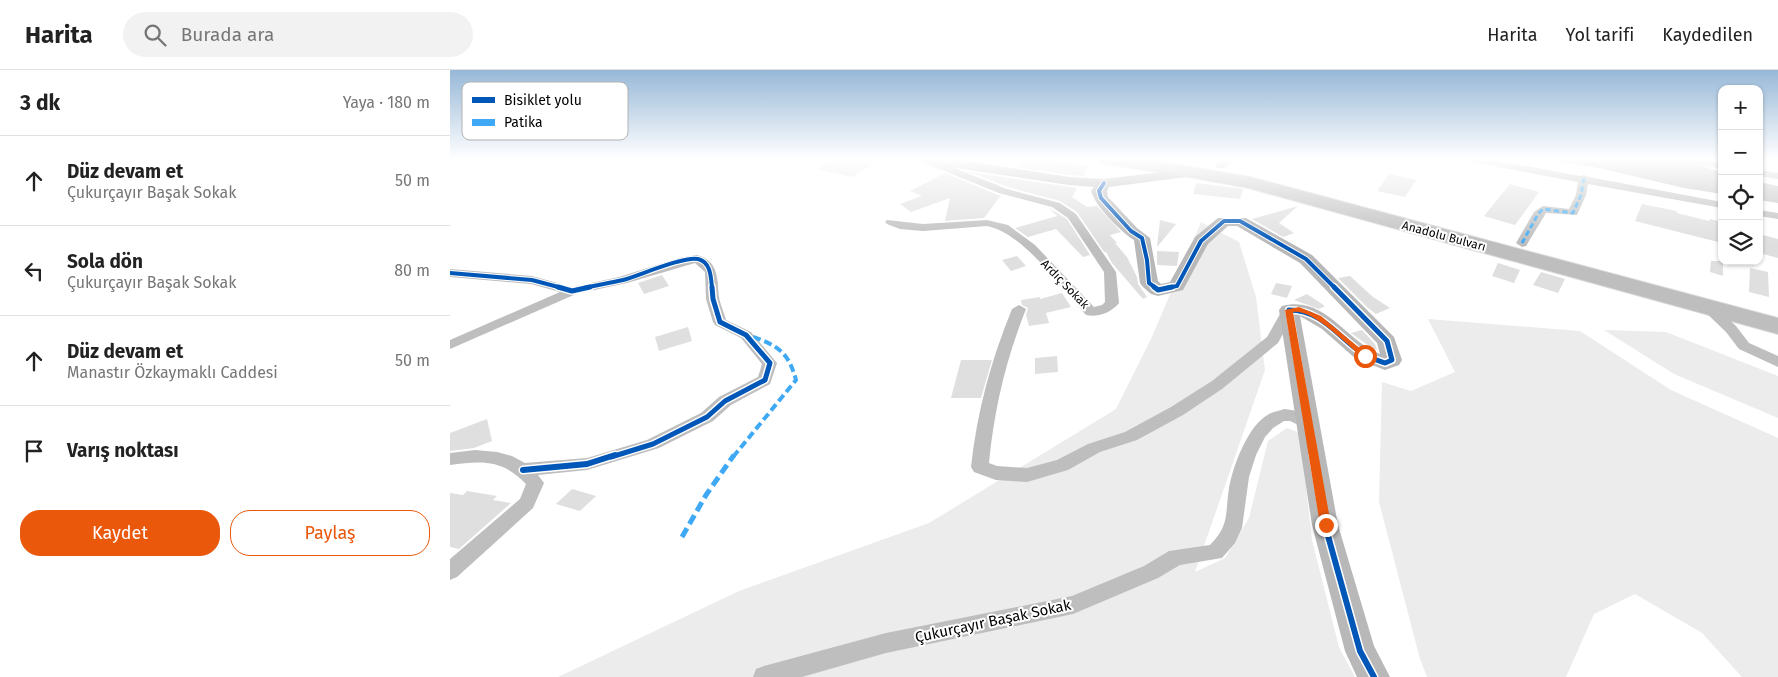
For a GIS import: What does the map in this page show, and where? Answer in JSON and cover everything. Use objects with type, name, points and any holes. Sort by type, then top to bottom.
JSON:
[{"type":"highway","name":"Anadolu Bulvarı","points":[[1266,187],[1778,326]]},
{"type":"highway","name":"Anadolu Bulvarı","points":[[1314,187],[1778,310]]},
{"type":"street","name":"Ardıç Sokak","points":[[891,222],[898,226],[915,227],[987,223],[996,225],[1008,230],[1043,261],[1091,312],[1107,308],[1112,302],[1110,272],[1072,216],[1056,205],[993,187]]},
{"type":"street","points":[[1101,187],[1099,191],[1101,198],[1131,231],[1142,238],[1147,260],[1148,283],[1158,290],[1177,286],[1201,241],[1206,236],[1224,221],[1240,221],[1306,259],[1387,341],[1392,360],[1385,363],[1365,356],[1319,318],[1299,309],[1289,310]]},
{"type":"street","points":[[1522,243],[1538,214],[1543,209],[1573,213],[1582,187]]},
{"type":"street","points":[[1632,187],[1718,204]]},
{"type":"street","points":[[1763,213],[1778,216]]},
{"type":"street","points":[[450,345],[572,291],[622,280],[683,261],[697,259],[711,272],[713,299],[720,322],[746,335],[770,363],[765,380],[725,401],[706,417],[653,444],[587,464],[524,470]]},
{"type":"street","points":[[450,272],[532,280],[572,291]]},
{"type":"street","points":[[1707,307],[1731,329],[1744,346],[1778,362]]},
{"type":"street","points":[[1019,309],[1009,332],[986,418],[980,467],[996,473],[1027,475],[1062,465],[1094,448],[1131,436],[1177,411],[1217,385],[1273,340],[1289,310]]},
{"type":"street","points":[[1289,310],[1326,525],[1360,651],[1374,677]]},
{"type":"street","name":"Çukurçayır Başak Sokak","points":[[764,677],[886,643],[1073,605],[1151,572],[1176,557],[1215,552],[1227,539],[1232,528],[1239,484],[1252,445],[1263,429],[1275,418],[1284,415],[1295,417],[1309,424]]},
{"type":"street","points":[[450,459],[481,455],[504,459],[524,470],[534,483],[526,503],[450,571]]},
{"type":"shaded area","points":[[1681,187],[1718,187],[1718,193],[1684,188]]},
{"type":"shaded area","points":[[1763,187],[1778,187],[1778,203],[1763,201]]},
{"type":"shaded area","points":[[1201,222],[1239,242],[1256,297],[1265,370],[1195,572],[1225,558],[1249,518],[1268,441],[1287,428],[1300,433],[1312,540],[1339,647],[1355,677],[558,677],[739,591],[929,523],[1116,409],[1151,339]]},
{"type":"shaded area","points":[[1428,319],[1580,331],[1671,390],[1778,438],[1778,677],[1742,677],[1702,633],[1635,594],[1594,614],[1566,677],[1427,677],[1420,659],[1379,502],[1382,382],[1411,391],[1455,372]]},
{"type":"shaded area","points":[[1604,330],[1666,332],[1778,376],[1778,418],[1674,374]]},
{"type":"building","points":[[917,187],[980,187],[1001,195],[984,218],[945,221],[950,198],[911,212],[900,204],[922,196],[910,191]]},
{"type":"building","points":[[1009,187],[1077,188],[1072,197],[1087,207],[1097,206],[1121,232],[1110,235],[1127,257],[1137,277],[1138,284],[1147,297],[1143,299],[1112,263],[1077,212],[1060,201]]},
{"type":"building","points":[[1195,187],[1243,189],[1240,199],[1193,194]]},
{"type":"building","points":[[1380,187],[1411,187],[1405,197],[1377,191]]},
{"type":"building","points":[[1507,187],[1522,187],[1539,192],[1515,225],[1484,216]]},
{"type":"building","points":[[1642,204],[1677,211],[1677,213],[1709,221],[1710,219],[1718,221],[1718,242],[1635,221]]},
{"type":"building","points":[[1298,206],[1279,223],[1294,233],[1283,237],[1252,219]]},
{"type":"building","points":[[1049,208],[1067,219],[1090,255],[1083,257],[1056,229],[1028,237],[1015,228],[1057,216]]},
{"type":"building","points":[[1160,220],[1176,224],[1157,247]]},
{"type":"building","points":[[1763,235],[1778,239],[1778,258],[1763,254]]},
{"type":"building","points":[[1157,251],[1179,252],[1177,266],[1157,265]]},
{"type":"building","points":[[1017,256],[1026,266],[1011,271],[1002,260]]},
{"type":"building","points":[[1711,261],[1718,261],[1718,265],[1723,265],[1723,276],[1710,272]]},
{"type":"building","points":[[1498,263],[1520,270],[1514,283],[1492,276]]},
{"type":"building","points":[[1750,268],[1768,272],[1769,297],[1749,292]]},
{"type":"building","points":[[1541,272],[1565,279],[1558,293],[1533,285]]},
{"type":"building","points":[[662,275],[669,286],[644,294],[638,283]]},
{"type":"building","points":[[1350,276],[1373,297],[1390,308],[1376,314],[1368,308],[1338,278]]},
{"type":"building","points":[[1276,283],[1292,286],[1287,298],[1271,294]]},
{"type":"building","points":[[1062,293],[1071,307],[1046,313],[1049,323],[1029,326],[1026,315],[1028,308],[1022,305],[1021,300],[1040,297],[1040,299]]},
{"type":"building","points":[[1307,294],[1325,306],[1319,309],[1294,300]]},
{"type":"building","points":[[688,327],[692,341],[659,351],[655,337]]},
{"type":"building","points":[[1362,330],[1375,344],[1377,350],[1351,333]]},
{"type":"building","points":[[1057,356],[1058,372],[1035,374],[1035,358]]},
{"type":"building","points":[[961,360],[992,360],[981,398],[951,398]]},
{"type":"building","points":[[487,419],[492,441],[474,448],[450,451],[450,433]]},
{"type":"building","points":[[572,489],[596,496],[580,511],[556,504]]},
{"type":"building","points":[[467,491],[497,496],[493,500],[511,503],[459,549],[450,547],[450,493],[463,495]]},
{"type":"marked path","points":[[1522,243],[1538,214],[1543,209],[1573,213],[1582,187]]},
{"type":"marked path","points":[[682,537],[706,495],[734,455],[796,380],[790,361],[780,349],[748,335]]},
{"type":"cycle path","points":[[1101,187],[1099,191],[1101,198],[1131,231],[1142,238],[1147,260],[1149,283],[1158,290],[1177,286],[1201,241],[1224,221],[1240,221],[1306,259],[1387,341],[1392,360],[1385,363],[1363,354],[1320,318],[1300,310],[1289,310],[1325,525],[1360,651],[1374,677]]},
{"type":"cycle path","points":[[450,273],[532,280],[572,291],[622,280],[683,261],[697,259],[703,262],[711,272],[713,299],[720,322],[746,335],[770,363],[765,380],[725,401],[707,417],[653,444],[587,464],[523,470]]},
{"type":"route","points":[[1326,525],[1289,310],[1299,309],[1319,318],[1365,356]]}]
